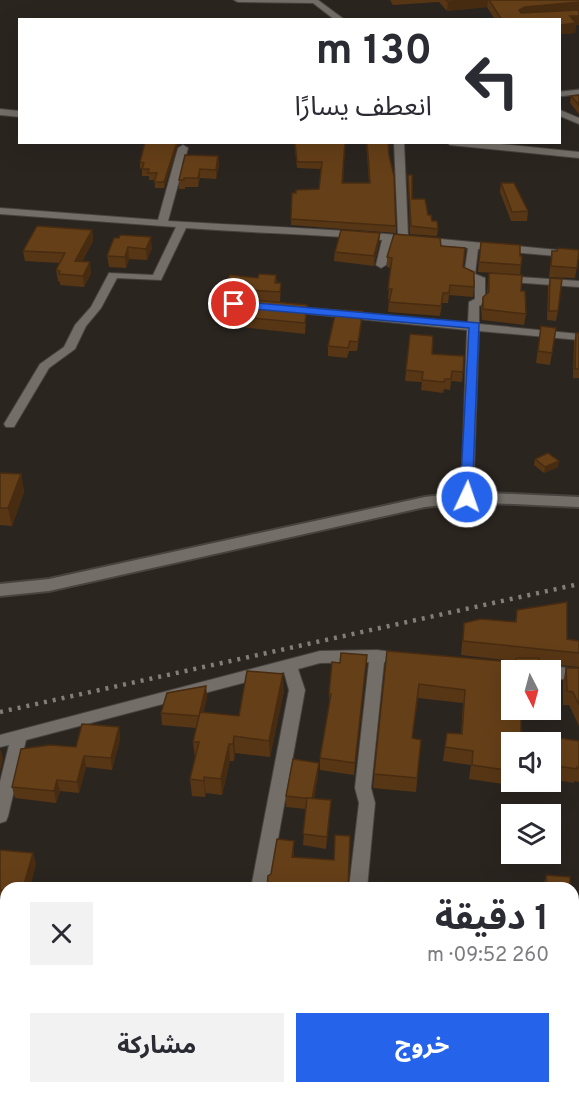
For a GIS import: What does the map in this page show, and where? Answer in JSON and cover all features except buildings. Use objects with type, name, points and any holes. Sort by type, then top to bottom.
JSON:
[{"type":"street","points":[[238,0],[314,1],[338,18]]},
{"type":"street","points":[[0,112],[18,114]]},
{"type":"street","points":[[561,113],[579,122]]},
{"type":"street","points":[[399,144],[403,238]]},
{"type":"street","points":[[470,144],[579,155]]},
{"type":"street","points":[[162,224],[183,148]]},
{"type":"street","points":[[0,211],[162,224],[252,230],[280,229],[403,238],[579,255]]},
{"type":"street","points":[[10,424],[45,366],[69,350],[81,325],[96,308],[113,275],[157,278],[182,225]]},
{"type":"street","points":[[381,265],[388,238]]},
{"type":"street","points":[[473,245],[469,276],[579,284]]},
{"type":"street","points":[[467,497],[475,325],[474,302],[480,303],[480,278]]},
{"type":"street","points":[[280,308],[475,325],[579,337]]},
{"type":"street","points":[[0,590],[49,585],[425,502],[467,497],[579,501]]},
{"type":"street","points":[[0,741],[320,657],[377,656],[417,659]]},
{"type":"street","points":[[359,882],[367,802],[363,788],[377,656]]},
{"type":"street","points":[[261,882],[297,690],[288,665]]},
{"type":"street","points":[[561,673],[579,675]]},
{"type":"street","points":[[0,816],[19,736]]},
{"type":"lane","points":[[561,94],[579,92]]},
{"type":"railway","points":[[0,712],[579,584]]},
{"type":"route","points":[[234,304],[475,325],[467,497]]}]
